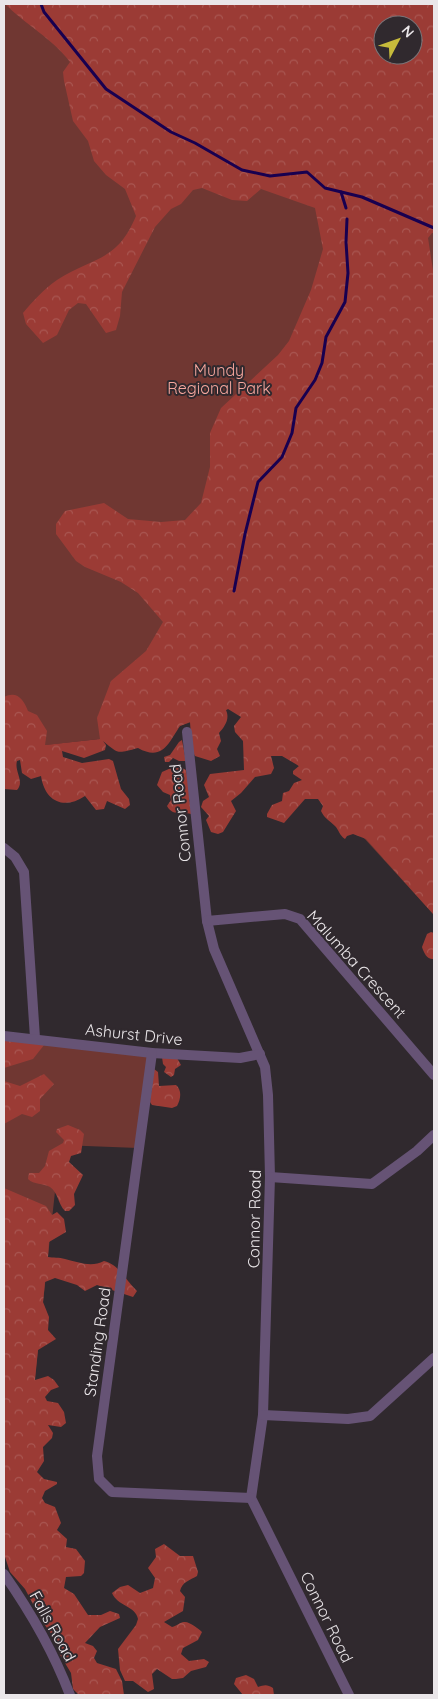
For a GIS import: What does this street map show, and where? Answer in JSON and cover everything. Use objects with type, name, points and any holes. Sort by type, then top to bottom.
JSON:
[{"type":"street","name":"Connor Road","points":[[187,732],[208,921],[214,948],[265,1067],[268,1096],[270,1177],[264,1415],[251,1498],[349,1695]]},
{"type":"street","points":[[4,848],[15,857],[24,872],[35,1038]]},
{"type":"street","name":"Malumba Crescent","points":[[208,921],[285,914],[300,919],[434,1075]]},
{"type":"street","name":"Ashurst Drive","points":[[4,1036],[35,1038],[152,1053],[240,1058],[260,1054]]},
{"type":"street","name":"Standing Road","points":[[152,1053],[97,1456],[99,1479],[112,1492],[251,1498]]},
{"type":"street","points":[[270,1177],[372,1184],[417,1151],[434,1135]]},
{"type":"street","points":[[264,1415],[348,1419],[370,1416],[434,1358]]},
{"type":"street","name":"Falls Road","points":[[4,1574],[17,1592],[57,1664],[70,1695]]},
{"type":"green space","name":"Mundy Regional Park","points":[[4,4],[434,4],[434,915],[242,704],[163,732],[37,746],[4,740]]},
{"type":"green space","name":"Mundy Regional Park","points":[[5,4],[434,4],[434,233],[428,238],[434,277],[434,915],[366,839],[353,834],[345,839],[340,834],[321,811],[323,806],[318,799],[305,799],[284,823],[267,817],[272,805],[282,801],[283,793],[289,791],[294,783],[302,780],[293,774],[293,771],[299,766],[282,756],[271,756],[274,768],[271,774],[255,777],[231,801],[236,811],[223,832],[218,834],[211,832],[206,820],[209,816],[201,807],[203,801],[209,797],[204,785],[210,774],[244,770],[243,741],[235,732],[234,726],[241,717],[228,709],[226,710],[226,722],[219,733],[221,741],[217,749],[220,756],[211,761],[195,756],[192,750],[190,722],[180,726],[168,744],[154,753],[138,748],[118,752],[103,741],[106,745],[105,750],[84,758],[62,751],[63,757],[82,763],[109,759],[113,761],[121,789],[129,799],[130,805],[125,809],[107,801],[104,809],[96,810],[85,796],[70,802],[63,803],[57,801],[47,792],[41,776],[31,779],[22,773],[20,760],[17,761],[16,765],[20,780],[19,787],[17,790],[4,789],[4,697],[16,695],[22,700],[28,711],[37,715],[47,731],[45,745],[100,739],[97,718],[111,681],[146,651],[163,622],[138,593],[121,582],[85,567],[76,561],[56,534],[56,524],[65,511],[104,503],[128,519],[161,522],[185,520],[201,503],[210,467],[210,433],[221,408],[278,355],[289,341],[311,290],[323,249],[315,208],[261,189],[247,201],[232,200],[202,188],[193,190],[181,204],[171,209],[155,227],[122,292],[120,316],[116,330],[106,333],[86,304],[78,303],[69,310],[57,335],[43,343],[26,324],[23,313],[39,295],[57,280],[103,257],[112,250],[129,231],[136,216],[125,189],[106,175],[94,161],[88,141],[73,121],[63,72],[70,62],[47,39]]},
{"type":"green space","points":[[182,740],[186,761],[179,761],[173,758],[169,762],[165,762],[164,757],[170,755]]},
{"type":"green space","points":[[175,764],[186,770],[191,795],[189,801],[196,806],[191,814],[175,813],[169,809],[167,806],[171,800],[170,795],[163,792],[157,785],[162,772]]},
{"type":"green space","points":[[434,933],[434,959],[425,954],[422,947],[427,934]]},
{"type":"green space","points":[[4,1036],[152,1053],[138,1148],[60,1145],[32,1405],[4,1403]]},
{"type":"green space","points":[[4,1036],[48,1040],[33,1059],[4,1068]]},
{"type":"green space","points":[[162,1057],[177,1058],[181,1065],[175,1069],[174,1075],[171,1077],[164,1072],[166,1067],[163,1064]]},
{"type":"green space","points":[[154,1069],[158,1072],[159,1086],[176,1085],[178,1087],[180,1095],[177,1106],[172,1108],[152,1105],[150,1102]]},
{"type":"green space","points":[[44,1074],[54,1084],[40,1099],[40,1111],[32,1117],[22,1114],[4,1124],[4,1081],[20,1086]]},
{"type":"green space","points":[[68,1125],[80,1130],[84,1134],[81,1153],[71,1156],[69,1162],[83,1175],[74,1194],[75,1205],[69,1211],[65,1211],[53,1189],[28,1179],[29,1173],[39,1173],[45,1166],[49,1151],[63,1143],[64,1140],[56,1132],[57,1129]]},
{"type":"green space","points":[[4,1188],[46,1206],[52,1215],[57,1212],[64,1219],[66,1232],[49,1242],[48,1257],[89,1264],[104,1261],[110,1263],[119,1270],[137,1291],[133,1297],[97,1285],[85,1291],[77,1285],[55,1278],[45,1282],[43,1302],[49,1317],[48,1330],[56,1339],[38,1350],[35,1380],[48,1376],[54,1380],[59,1387],[51,1390],[45,1397],[47,1401],[58,1403],[64,1412],[66,1423],[61,1427],[48,1425],[53,1433],[52,1438],[43,1447],[44,1461],[37,1472],[44,1479],[57,1482],[57,1484],[45,1491],[42,1498],[45,1503],[55,1507],[61,1523],[57,1530],[67,1539],[66,1547],[76,1549],[85,1561],[84,1573],[81,1576],[66,1577],[64,1588],[74,1594],[88,1615],[101,1615],[110,1611],[119,1614],[120,1618],[100,1627],[85,1643],[93,1646],[97,1651],[94,1658],[97,1663],[116,1669],[122,1681],[124,1695],[79,1695],[73,1689],[71,1673],[59,1653],[57,1642],[42,1621],[25,1589],[10,1572],[4,1554]]},
{"type":"green space","points":[[164,1544],[180,1556],[193,1556],[198,1572],[197,1576],[181,1588],[180,1591],[185,1597],[183,1611],[164,1622],[172,1627],[186,1622],[201,1631],[198,1640],[183,1648],[181,1654],[189,1661],[204,1659],[209,1662],[206,1667],[191,1671],[183,1678],[176,1679],[172,1679],[157,1669],[152,1674],[154,1689],[148,1692],[133,1681],[125,1681],[120,1670],[118,1649],[136,1625],[138,1619],[134,1611],[118,1601],[112,1593],[120,1587],[128,1585],[140,1593],[153,1588],[155,1578],[148,1568],[156,1557],[155,1549]]},
{"type":"green space","points":[[246,1675],[254,1679],[258,1687],[266,1685],[273,1688],[274,1695],[243,1695],[234,1684],[236,1678]]},
{"type":"waterway","points":[[41,4],[44,12],[106,89],[171,132],[195,143],[242,170],[270,176],[307,172],[325,188],[362,197],[434,228]]},
{"type":"waterway","points":[[341,192],[346,208]]},
{"type":"waterway","points":[[234,591],[245,534],[258,482],[282,457],[292,433],[296,408],[315,380],[322,363],[326,337],[345,302],[348,273],[347,219]]}]
